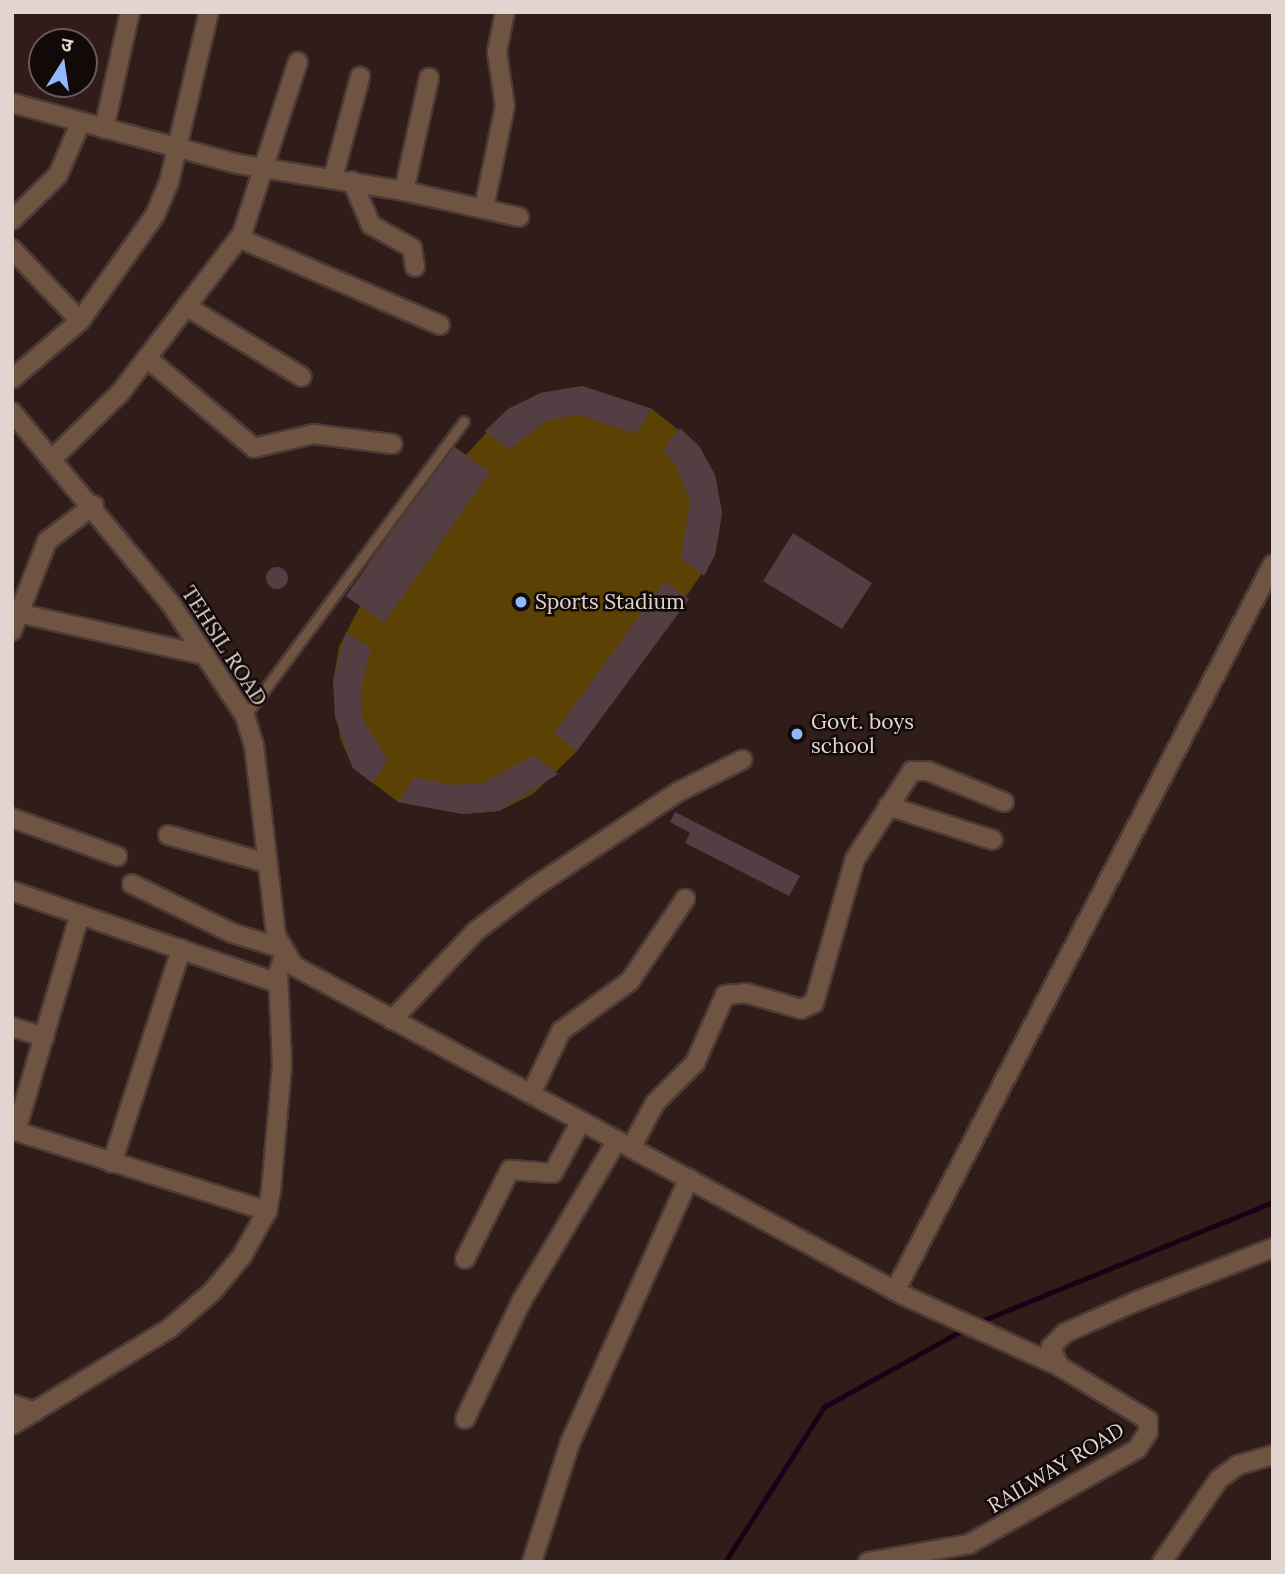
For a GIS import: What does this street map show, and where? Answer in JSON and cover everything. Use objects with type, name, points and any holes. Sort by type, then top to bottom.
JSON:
[{"type":"street","points":[[104,129],[130,12]]},
{"type":"street","points":[[12,379],[80,321],[155,215],[177,147],[209,12]]},
{"type":"street","points":[[484,208],[505,106],[497,52],[505,12]]},
{"type":"street","points":[[54,457],[102,414],[189,308],[239,238],[268,167],[298,62]]},
{"type":"street","points":[[333,178],[360,77]]},
{"type":"street","points":[[404,191],[429,78]]},
{"type":"street","points":[[12,103],[80,124],[238,164],[352,181],[519,217]]},
{"type":"street","points":[[12,220],[58,175],[80,124]]},
{"type":"street","points":[[352,181],[371,225],[412,248],[415,267]]},
{"type":"street","points":[[239,238],[440,325]]},
{"type":"street","points":[[12,249],[80,321]]},
{"type":"street","points":[[189,308],[302,377]]},
{"type":"street","points":[[148,359],[254,448],[313,434],[392,444]]},
{"type":"street","name":"TEHSIL ROAD","points":[[12,412],[94,505],[205,655],[245,716],[254,745],[267,863],[283,952]]},
{"type":"street","points":[[12,631],[17,609],[47,541],[94,505]]},
{"type":"street","points":[[899,1293],[1273,564]]},
{"type":"street","points":[[17,609],[205,655]]},
{"type":"street","points":[[392,1020],[476,932],[524,894],[678,792],[742,761]]},
{"type":"street","points":[[465,1419],[521,1302],[624,1144],[655,1103],[695,1063],[725,995],[746,993],[801,1009],[814,1003],[849,873],[906,777],[920,769],[1004,802]]},
{"type":"street","points":[[888,806],[993,840]]},
{"type":"street","points":[[12,818],[117,856]]},
{"type":"street","points":[[168,835],[267,863]]},
{"type":"street","points":[[132,884],[232,933],[283,952],[392,1020],[899,1293],[989,1338],[1059,1366]]},
{"type":"street","points":[[12,891],[278,983]]},
{"type":"street","points":[[531,1094],[561,1031],[630,981],[685,899]]},
{"type":"street","points":[[80,914],[45,1037],[14,1130],[267,1211]]},
{"type":"street","points":[[112,1163],[181,949]]},
{"type":"street","points":[[12,1425],[135,1354],[189,1314],[231,1272],[267,1211],[280,1089],[278,983],[283,952]]},
{"type":"street","points":[[12,1027],[45,1037]]},
{"type":"street","points":[[466,1259],[510,1170],[553,1173],[581,1121]]},
{"type":"street","points":[[532,1562],[570,1443],[689,1178]]},
{"type":"street","points":[[1059,1366],[1051,1347],[1065,1333],[1273,1248]]},
{"type":"street","name":"RAILWAY ROAD","points":[[868,1562],[969,1544],[1066,1494],[1144,1442],[1148,1420],[1059,1366]]},
{"type":"street","points":[[12,1404],[35,1412]]},
{"type":"street","points":[[1162,1562],[1219,1479],[1238,1465],[1273,1455]]},
{"type":"lane","points":[[245,716],[464,421]]},
{"type":"shaded area","name":"Sports Stadium","points":[[582,386],[652,409],[699,446],[715,475],[722,513],[715,555],[577,751],[533,794],[499,811],[463,814],[398,802],[353,768],[340,738],[333,681],[339,647],[360,606],[346,596],[452,445],[466,455],[508,409],[541,393]]},
{"type":"building","points":[[582,386],[652,409],[635,434],[581,415],[548,420],[509,450],[485,431],[508,409],[541,393]]},
{"type":"building","points":[[680,428],[699,446],[715,475],[722,513],[715,555],[704,576],[681,559],[690,501],[676,465],[662,451]]},
{"type":"building","points":[[454,447],[490,472],[384,623],[346,596]]},
{"type":"building","points":[[793,533],[872,583],[842,629],[763,581]]},
{"type":"building","points":[[277,567],[285,570],[288,578],[285,586],[277,589],[269,586],[266,578],[269,570]]},
{"type":"building","points":[[665,581],[689,599],[577,751],[554,733]]},
{"type":"building","points":[[346,632],[371,648],[361,690],[362,718],[388,761],[372,783],[353,768],[335,717],[333,681]]},
{"type":"building","points":[[534,755],[558,774],[499,811],[463,814],[398,802],[414,777],[453,785],[483,783]]},
{"type":"building","points":[[675,812],[800,876],[789,896],[685,843],[690,833],[670,822]]},
{"type":"waterway","points":[[979,1322],[1273,1202]]},
{"type":"waterway","points":[[725,1562],[824,1407],[965,1329]]},
{"type":"place","name":"Sports Stadium","points":[[521,602]]},
{"type":"place","name":"Govt. boys school","points":[[797,734]]}]
